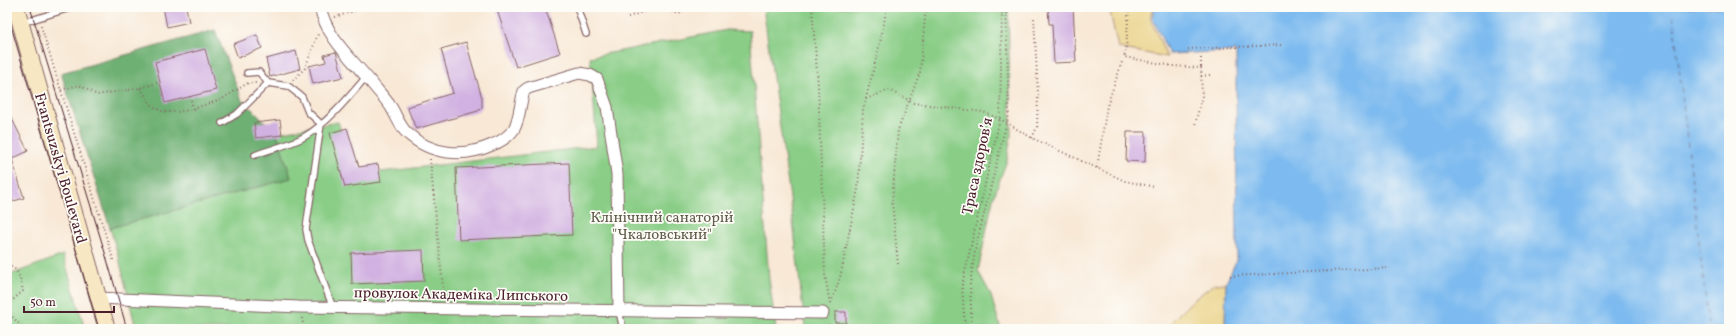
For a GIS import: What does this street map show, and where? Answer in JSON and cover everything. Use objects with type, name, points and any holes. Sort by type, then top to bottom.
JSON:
[{"type":"street","name":"Frantsuzskyi Boulevard","points":[[16,7],[107,329]]},
{"type":"street","points":[[320,7],[323,21],[337,44],[390,106],[406,132],[414,139],[429,147],[451,153],[464,154],[481,150],[499,142],[514,128],[524,91],[528,88],[579,73],[590,75],[597,79],[607,107],[617,174],[619,311]]},
{"type":"street","name":"провулок Академіка Липського","points":[[98,298],[333,308],[828,312]]},
{"type":"lane","points":[[21,24],[73,7]]},
{"type":"lane","points":[[577,7],[586,34]]},
{"type":"lane","points":[[247,73],[259,72],[268,83],[288,86],[302,97],[308,112],[321,124]]},
{"type":"lane","points":[[255,155],[304,137],[344,103],[366,77]]},
{"type":"lane","points":[[222,123],[237,114],[268,83]]},
{"type":"lane","points":[[321,124],[306,229],[308,240],[333,308]]},
{"type":"lane","points":[[619,311],[623,329]]},
{"type":"path","points":[[628,17],[658,7]]},
{"type":"path","points":[[666,7],[668,10],[679,14],[684,11],[686,7]]},
{"type":"path","points":[[812,7],[818,85],[829,329]]},
{"type":"path","points":[[828,312],[840,278],[858,189],[864,110],[887,7]]},
{"type":"path","points":[[898,264],[892,202],[898,130],[920,72],[926,7]]},
{"type":"path","name":"Траса здоров’я","points":[[966,329],[962,285],[1000,119],[1002,7]]},
{"type":"path","points":[[972,329],[970,284],[974,251],[1010,115],[1006,7]]},
{"type":"path","points":[[1129,7],[1126,50],[1124,57],[1173,66],[1201,68]]},
{"type":"path","points":[[39,18],[114,262]]},
{"type":"path","points":[[1032,138],[1037,127],[1038,96],[1034,18]]},
{"type":"path","points":[[1188,48],[1283,45]]},
{"type":"path","points":[[1194,125],[1202,96],[1201,58]]},
{"type":"path","points":[[1096,168],[1107,106],[1122,62]]},
{"type":"path","points":[[1202,76],[1210,75]]},
{"type":"path","points":[[61,90],[80,85],[97,95],[140,88],[160,82]]},
{"type":"path","points":[[140,88],[152,106],[166,112],[180,112],[222,99],[248,83],[268,83]]},
{"type":"path","points":[[866,99],[889,90],[914,103],[983,112],[1000,119],[1032,138],[1125,181],[1155,187]]},
{"type":"path","points":[[190,96],[193,109]]},
{"type":"path","points":[[429,147],[446,309]]},
{"type":"path","points":[[7,266],[11,266],[16,270],[23,291],[7,305]]},
{"type":"path","points":[[1230,276],[1390,268]]},
{"type":"path","points":[[7,311],[21,326],[27,329]]},
{"type":"green space","points":[[763,7],[1008,7],[1011,136],[1007,160],[993,199],[978,271],[990,293],[1001,329],[805,329],[792,212]]},
{"type":"green space","points":[[215,30],[242,100],[277,133],[291,178],[110,228],[61,73]]},
{"type":"green space","name":"Клінічний санаторій \"Чкаловський\"","points":[[727,30],[750,31],[769,279],[776,329],[136,329],[119,258],[110,228],[291,178],[277,133],[338,122],[356,175],[597,146],[590,57]]},
{"type":"green space","points":[[63,255],[85,329],[7,329],[7,276]]},
{"type":"sand","points":[[1109,7],[1153,7],[1150,18],[1167,57],[1118,48]]},
{"type":"sand","points":[[1226,283],[1225,329],[1164,329],[1191,302],[1214,284]]},
{"type":"water","points":[[1155,7],[1729,7],[1729,329],[1225,329],[1226,283],[1237,259],[1236,51],[1169,54],[1152,17]]},
{"type":"building","points":[[163,7],[186,7],[189,22],[167,27]]},
{"type":"building","points":[[496,7],[545,7],[560,53],[516,67]]},
{"type":"building","points":[[1048,7],[1073,7],[1076,62],[1054,63],[1052,24],[1049,24]]},
{"type":"building","points":[[257,35],[262,48],[238,58],[233,44]]},
{"type":"building","points":[[466,42],[482,98],[482,107],[478,111],[416,129],[407,107],[453,93],[441,49]]},
{"type":"building","points":[[205,49],[216,90],[165,103],[155,62]]},
{"type":"building","points":[[296,51],[300,69],[270,77],[266,59]]},
{"type":"building","points":[[336,52],[343,77],[313,84],[309,66],[326,62],[324,55]]},
{"type":"building","points":[[7,109],[28,151],[12,159],[24,198],[7,203]]},
{"type":"building","points":[[280,120],[282,135],[256,138],[254,123]]},
{"type":"building","points":[[347,128],[359,167],[378,164],[381,182],[345,187],[330,133]]},
{"type":"building","points":[[1127,132],[1146,132],[1145,162],[1126,161]]},
{"type":"building","points":[[569,163],[572,235],[459,240],[456,168]]},
{"type":"building","points":[[423,250],[424,281],[352,284],[351,253]]},
{"type":"building","points":[[835,312],[846,312],[846,323],[835,323]]},
{"type":"ferry route","points":[[1672,7],[1709,329]]},
{"type":"tram line","points":[[30,7],[127,329]]},
{"type":"tram line","points":[[7,12],[99,329]]}]
